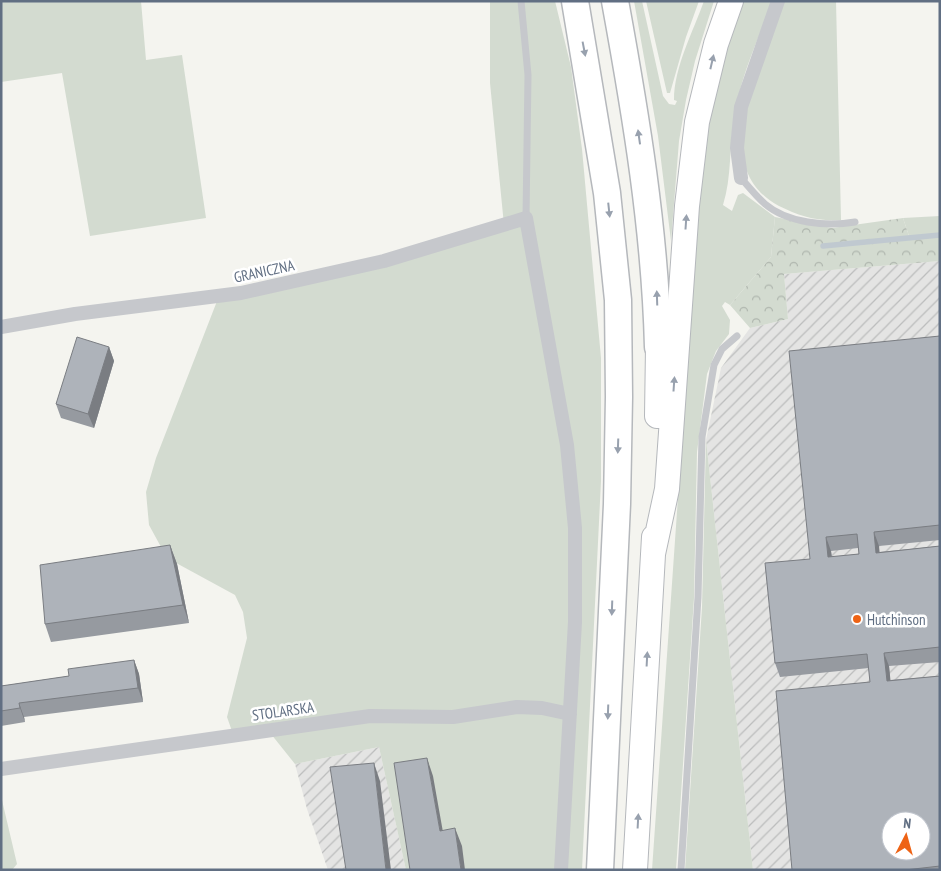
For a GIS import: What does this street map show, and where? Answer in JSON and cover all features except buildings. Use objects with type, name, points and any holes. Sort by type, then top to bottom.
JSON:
[{"type":"highway","points":[[575,1],[607,193],[618,300],[620,397],[617,504],[600,870]]},
{"type":"highway","points":[[615,1],[637,120],[657,292],[658,347],[653,554],[635,870]]},
{"type":"highway","points":[[653,554],[667,489],[687,206],[697,122],[716,44],[731,1]]},
{"type":"street","points":[[741,178],[737,148],[742,106],[778,1]]},
{"type":"street","name":"GRANICZNA","points":[[1,326],[75,314],[240,293],[384,261],[526,218]]},
{"type":"street","points":[[526,218],[567,445],[575,528],[575,622],[561,870]]},
{"type":"street","name":"STOLARSKA","points":[[1,769],[370,716],[453,717],[517,707],[542,708],[570,714]]},
{"type":"lane","points":[[521,1],[528,75],[526,218]]},
{"type":"lane","points":[[741,178],[766,205],[798,220],[833,226],[854,222]]},
{"type":"lane","points":[[681,870],[698,597],[702,437],[714,365],[722,349],[738,336]]},
{"type":"shaded area","points":[[940,261],[940,870],[753,870],[706,440],[721,368],[750,328],[788,319],[784,274]]},
{"type":"shaded area","points":[[379,747],[406,870],[328,870],[307,809],[295,764]]},
{"type":"green space","points":[[1,1],[141,1],[146,60],[182,55],[206,218],[90,236],[62,73],[1,82]]},
{"type":"green space","points":[[490,1],[555,1],[571,67],[582,149],[601,358],[601,481],[582,870],[406,870],[379,747],[295,764],[267,729],[233,734],[227,717],[247,638],[243,612],[235,595],[167,558],[149,525],[146,492],[156,458],[219,296],[504,225],[490,83]]},
{"type":"green space","points":[[634,1],[642,1],[663,96],[669,104],[675,105],[677,101],[674,100],[677,75],[685,50],[704,1],[714,1],[695,61],[686,100],[679,141],[671,241],[658,136]]},
{"type":"green space","points":[[646,1],[699,1],[686,37],[670,93],[667,93]]},
{"type":"green space","points":[[741,1],[773,1],[750,59],[737,103],[732,129],[728,184],[723,205],[732,211],[738,195],[743,193],[775,217],[771,257],[730,305],[725,302],[722,306],[730,320],[729,334],[716,351],[707,374],[697,452],[694,598],[676,870],[652,870],[704,125]]},
{"type":"green space","points":[[783,1],[836,1],[841,220],[809,218],[779,206],[757,188],[745,165],[742,139],[745,110],[763,51]]},
{"type":"green space","points":[[940,216],[940,233],[909,236],[903,218]]},
{"type":"green space","points":[[775,217],[832,228],[903,218],[909,236],[821,245],[821,247],[940,237],[940,261],[784,274],[788,319],[750,328],[730,305],[771,257]]},
{"type":"green space","points":[[706,440],[753,870],[685,870],[702,607]]},
{"type":"green space","points":[[1,796],[17,864],[12,870],[1,870]]},
{"type":"waterway","points":[[823,246],[940,235]]},
{"type":"place","name":"Hutchinson","points":[[857,619]]}]
